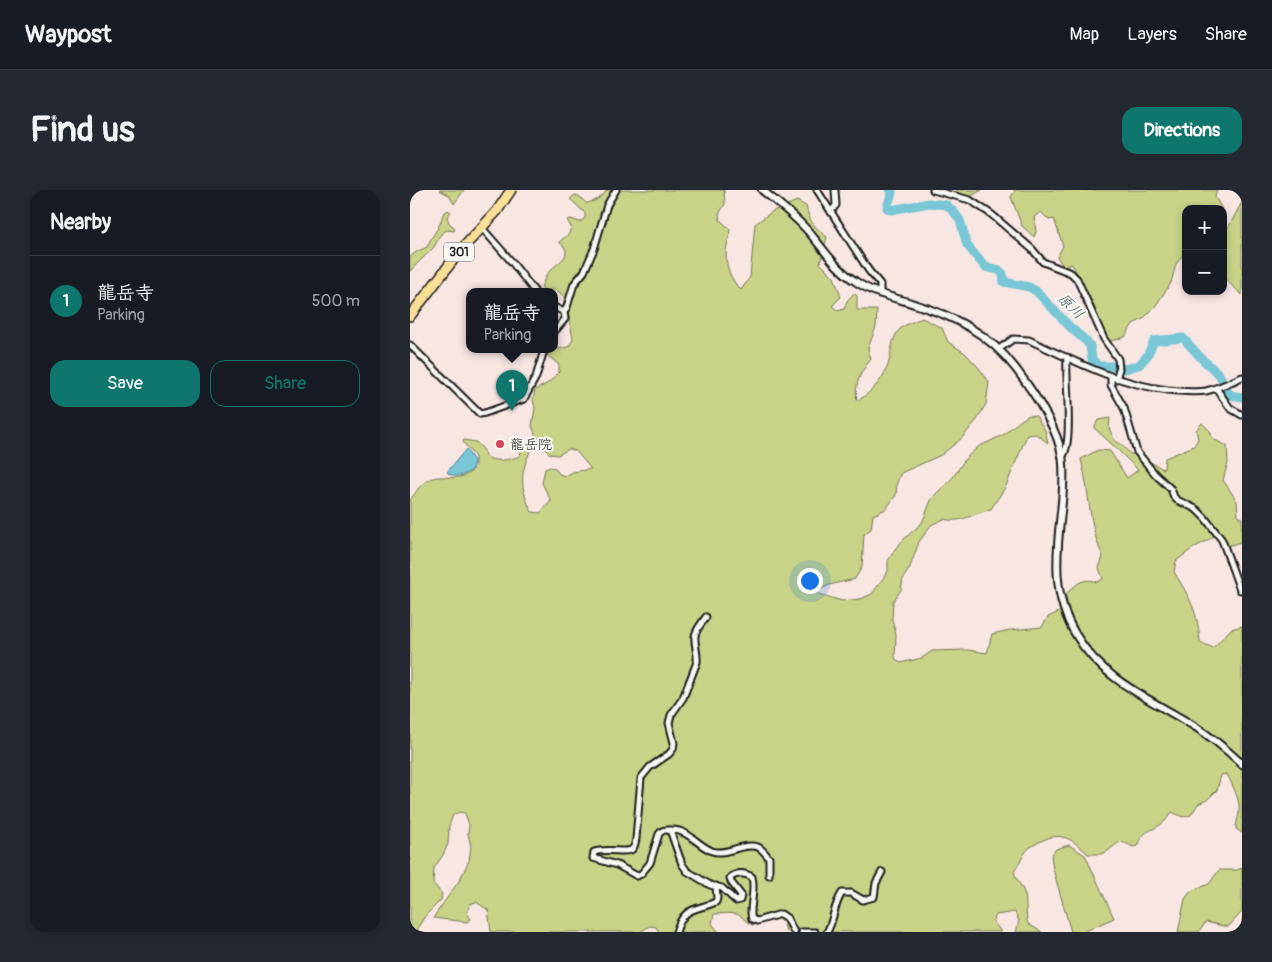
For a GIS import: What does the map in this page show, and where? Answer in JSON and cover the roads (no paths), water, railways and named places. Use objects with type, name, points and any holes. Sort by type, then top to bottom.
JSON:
[{"type":"highway","name":"301","points":[[410,316],[445,268],[497,211],[511,190]]},
{"type":"street","points":[[558,327],[565,319],[564,312],[574,284],[584,272],[594,249],[607,205],[616,190]]},
{"type":"street","points":[[762,190],[798,219],[845,275],[856,283],[880,294],[954,318],[984,336],[1000,349],[1018,371],[1040,406],[1052,427],[1062,457],[1063,484],[1056,576],[1062,604],[1076,636],[1106,671],[1121,683],[1196,727],[1222,745],[1242,764]]},
{"type":"street","points":[[818,190],[868,271],[880,284],[880,294]]},
{"type":"street","points":[[831,212],[836,205],[835,190]]},
{"type":"street","points":[[933,190],[970,200],[991,214],[1032,249],[1043,262],[1071,273],[1078,279],[1104,339],[1112,350],[1119,367],[1111,385],[1124,408],[1137,452],[1155,474],[1171,489],[1174,497],[1196,509],[1218,533],[1240,590]]},
{"type":"street","points":[[482,228],[532,288]]},
{"type":"street","points":[[558,309],[564,312]]},
{"type":"street","points":[[1000,349],[1013,339],[1029,340],[1113,378],[1153,388],[1196,392],[1218,387],[1242,377]]},
{"type":"street","points":[[410,345],[480,414],[524,399],[536,377],[543,353]]},
{"type":"street","points":[[1062,457],[1067,448],[1067,357]]},
{"type":"street","points":[[1218,387],[1230,408],[1242,415]]},
{"type":"street","points":[[706,617],[694,638],[698,656],[696,667],[683,698],[671,716],[669,723],[674,743],[673,749],[650,767],[641,778],[634,847],[631,850],[625,851],[607,849],[594,852],[593,858],[616,865],[637,876],[650,863],[659,834],[665,829],[680,830],[715,852],[755,846],[760,848],[769,858],[769,875]]},
{"type":"street","points":[[670,830],[682,864],[687,871],[722,888],[736,901],[740,900],[742,895],[730,878],[746,874],[753,881],[753,898],[750,910],[752,919],[757,921],[781,914],[788,918],[794,932]]},
{"type":"street","points":[[827,932],[836,902],[842,894],[851,893],[863,900],[874,897],[876,883],[882,872]]},
{"type":"street","points":[[676,932],[681,920],[691,909],[716,902],[716,886]]},
{"type":"street","points":[[802,932],[815,932]]},
{"type":"water","points":[[466,449],[474,461],[472,470],[459,476],[447,472]]},
{"type":"waterway","name":"原川","points":[[890,190],[892,193],[887,208],[891,210],[929,203],[947,205],[960,220],[967,245],[985,267],[999,270],[1003,274],[1004,282],[1029,287],[1036,291],[1086,341],[1090,346],[1092,359],[1098,366],[1112,366],[1125,369],[1139,365],[1147,356],[1154,341],[1183,338],[1219,374],[1230,395],[1242,397]]},
{"type":"place","name":"龍岳寺","points":[[512,411]]},
{"type":"place","name":"龍岳院","points":[[500,444]]}]
